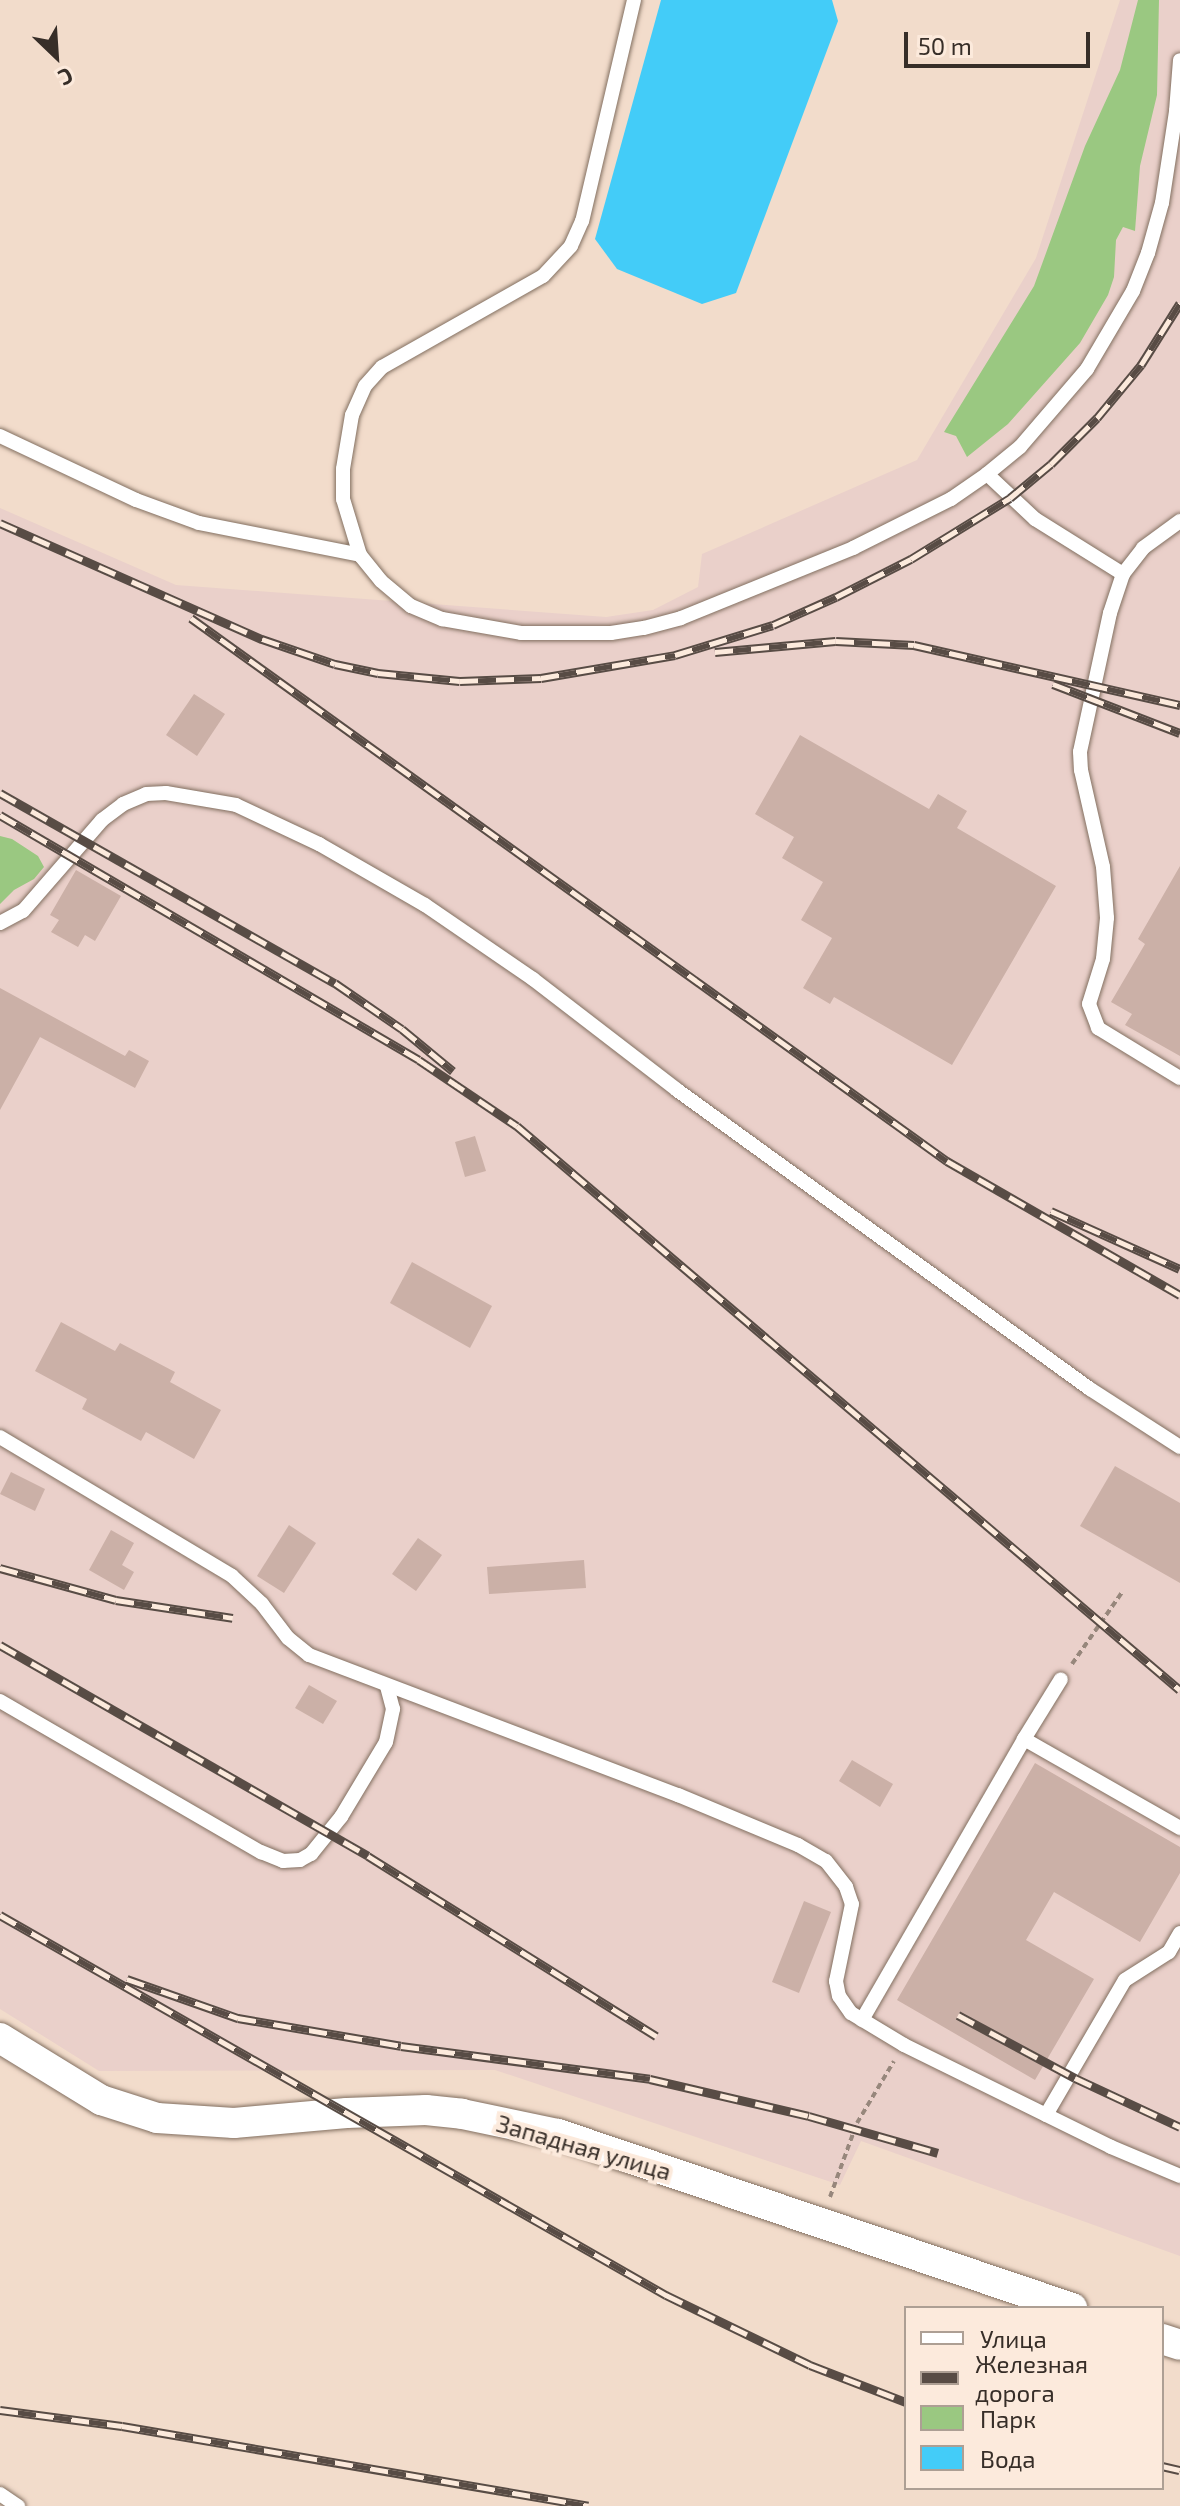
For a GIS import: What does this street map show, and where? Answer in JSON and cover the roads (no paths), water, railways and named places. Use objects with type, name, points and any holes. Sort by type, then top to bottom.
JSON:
[{"type":"street","name":"Западная улица","points":[[0,2038],[101,2100],[157,2118],[234,2123],[426,2110],[462,2114],[558,2134],[1066,2306]]},
{"type":"lane","points":[[634,0],[582,221],[571,246],[543,276],[415,345],[382,367],[365,386],[352,415],[343,469],[343,499],[360,555],[381,581],[411,606],[442,619],[521,633],[611,633],[644,628],[681,618],[853,548],[951,499],[987,474],[1020,447],[1087,369],[1133,291],[1162,203],[1176,111],[1180,60]]},
{"type":"lane","points":[[0,436],[122,494],[199,523],[360,555]]},
{"type":"lane","points":[[987,474],[1035,519],[1123,574]]},
{"type":"lane","points":[[1180,521],[1143,548],[1123,574],[1110,613],[1080,752],[1085,790],[1103,867],[1107,918],[1103,959],[1089,1004],[1098,1028],[1180,1078]]},
{"type":"lane","points":[[0,923],[23,911],[102,820],[123,804],[146,794],[166,793],[236,805],[319,844],[425,905],[533,979],[677,1090],[1077,1380],[1180,1447]]},
{"type":"lane","points":[[0,1437],[232,1576],[262,1604],[288,1638],[309,1655],[678,1795],[798,1845],[826,1861],[846,1887],[852,1904],[836,1981],[839,1996],[851,2013],[904,2045],[1180,2176]]},
{"type":"lane","points":[[862,2020],[1061,1679]]},
{"type":"lane","points":[[0,1701],[261,1852],[283,1861],[300,1860],[311,1854],[341,1817],[386,1742],[393,1709],[387,1687]]},
{"type":"lane","points":[[1024,1739],[1180,1828]]},
{"type":"lane","points":[[1046,2115],[1125,1980],[1169,1952],[1180,1933]]},
{"type":"lane","points":[[0,2494],[18,2506]]},
{"type":"water","points":[[661,0],[832,0],[838,21],[736,293],[702,304],[617,269],[595,239]]},
{"type":"railway","points":[[0,523],[262,639],[335,664],[378,673],[460,681],[541,678],[675,655],[773,625],[836,597],[911,559],[1010,498],[1051,464],[1097,418],[1141,365],[1180,303]]},
{"type":"railway","points":[[191,618],[947,1161],[1180,1295]]},
{"type":"railway","points":[[715,652],[836,641],[914,645],[1180,705]]},
{"type":"railway","points":[[1053,684],[1180,733]]},
{"type":"railway","points":[[0,793],[335,983],[402,1029],[453,1071]]},
{"type":"railway","points":[[0,815],[419,1060],[517,1126],[1180,1690]]},
{"type":"railway","points":[[1051,1211],[1180,1269]]},
{"type":"railway","points":[[0,1568],[116,1600],[233,1618]]},
{"type":"railway","points":[[0,1645],[368,1856],[656,2036]]},
{"type":"railway","points":[[0,1915],[666,2295],[810,2365],[904,2401]]},
{"type":"railway","points":[[127,1979],[238,2018],[401,2046],[650,2079],[809,2116],[938,2153]]},
{"type":"railway","points":[[958,2015],[1075,2078],[1180,2127]]},
{"type":"railway","points":[[0,2410],[122,2426],[588,2506]]},
{"type":"railway","points":[[1164,2466],[1180,2470]]}]
